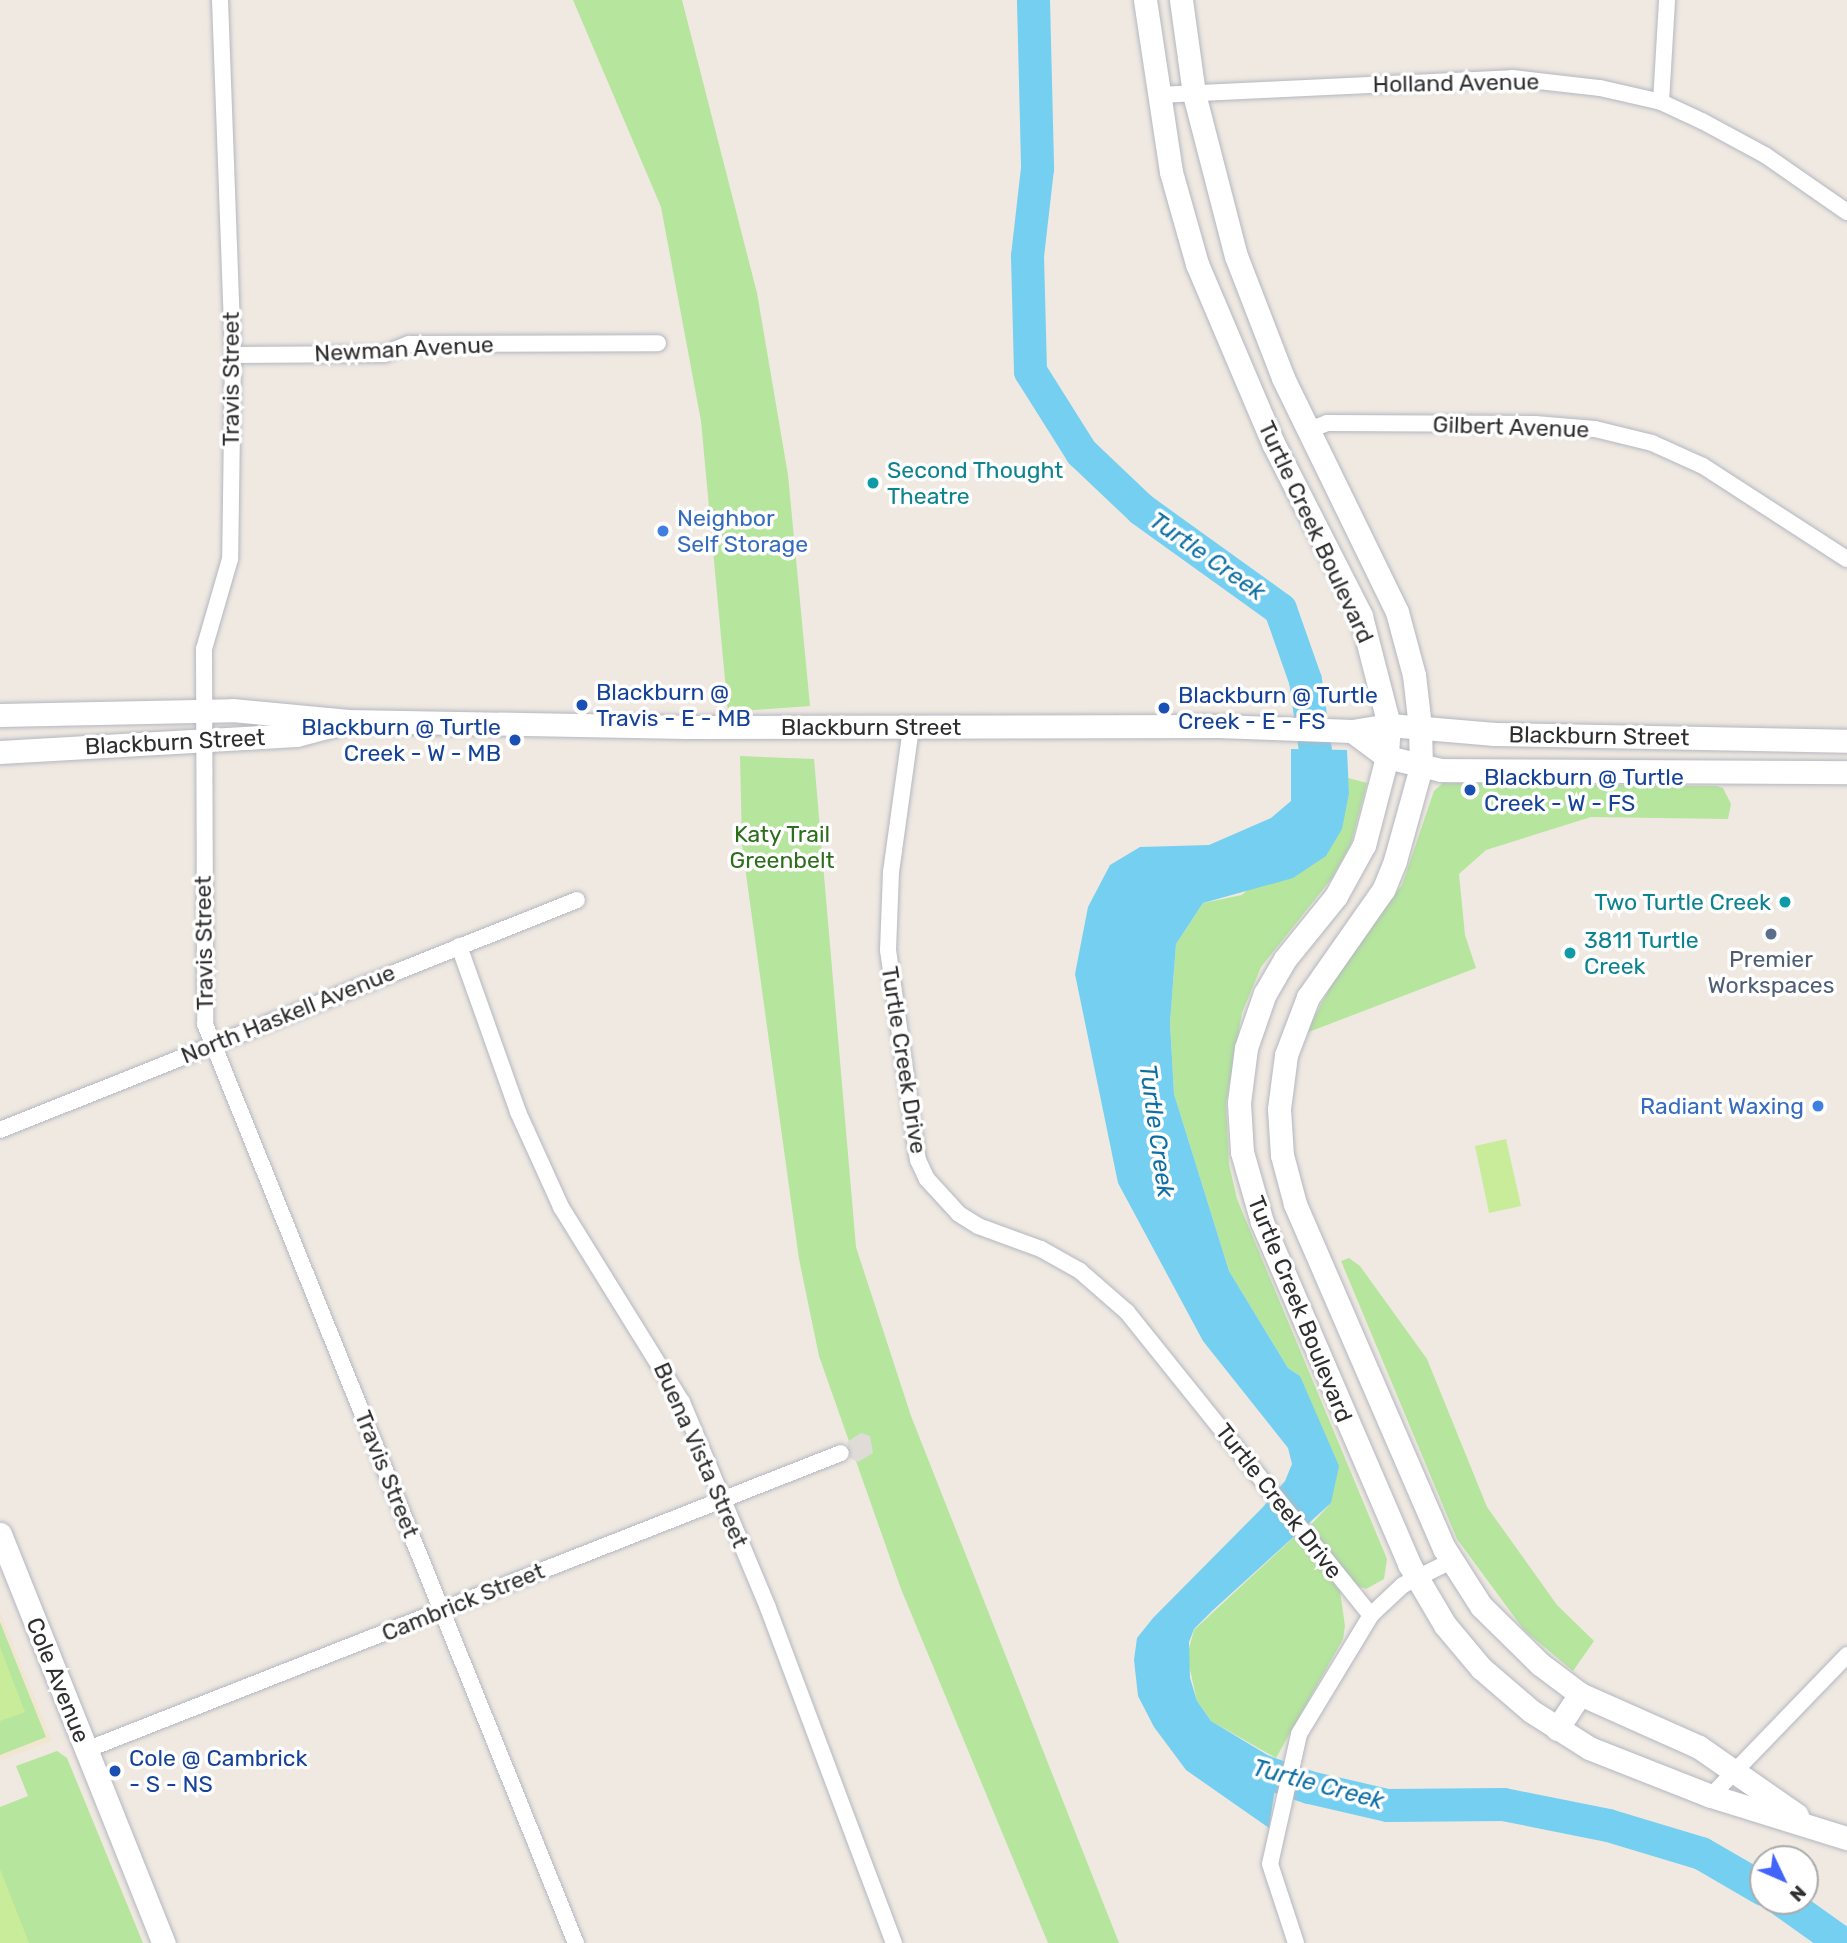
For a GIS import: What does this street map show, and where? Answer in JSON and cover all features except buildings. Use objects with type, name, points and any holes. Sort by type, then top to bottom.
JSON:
[{"type":"main road","name":"Turtle Creek Boulevard","points":[[1144,0],[1171,172],[1197,264],[1273,444],[1361,616],[1389,725],[1387,757],[1353,868],[1284,959],[1265,993],[1246,1048],[1239,1103],[1242,1152],[1278,1263],[1416,1578],[1445,1625],[1481,1668],[1557,1729],[1589,1748],[1711,1796],[1847,1838]]},
{"type":"main road","name":"Turtle Creek Boulevard","points":[[1181,0],[1195,94],[1236,256],[1283,377],[1397,612],[1414,675],[1420,727],[1421,767],[1383,890],[1308,996],[1286,1055],[1279,1109],[1282,1155],[1313,1250],[1451,1561],[1481,1606],[1511,1638],[1580,1694],[1699,1747],[1736,1770],[1810,1825]]},
{"type":"main road","points":[[1273,444],[1310,430]]},
{"type":"main road","name":"Blackburn Street","points":[[0,715],[203,710],[302,713],[348,721],[911,728],[1238,726],[1352,731],[1389,725],[1495,734],[1847,741]]},
{"type":"main road","name":"Blackburn Street","points":[[0,752],[297,735],[348,721]]},
{"type":"main road","name":"Blackburn Street","points":[[1352,731],[1387,757],[1421,767],[1847,772]]},
{"type":"main road","points":[[1752,771],[1753,739]]},
{"type":"main road","points":[[1278,1263],[1313,1250]]},
{"type":"main road","name":"Cole Avenue","points":[[0,1534],[164,1943]]},
{"type":"main road","points":[[1557,1729],[1580,1694]]},
{"type":"street","name":"Travis Street","points":[[220,0],[233,355],[230,559],[204,649],[205,1024],[576,1943]]},
{"type":"street","points":[[1661,102],[1667,0]]},
{"type":"street","name":"Holland Avenue","points":[[1158,95],[1512,78],[1600,88],[1661,102],[1765,155],[1847,212]]},
{"type":"street","name":"Newman Avenue","points":[[233,355],[384,354],[409,344],[659,343]]},
{"type":"street","name":"Gilbert Avenue","points":[[1310,430],[1327,423],[1535,424],[1595,429],[1652,443],[1703,466],[1847,559]]},
{"type":"street","name":"Turtle Creek Drive","points":[[911,728],[891,872],[888,950],[918,1160],[942,1199],[959,1214],[978,1226],[1041,1249],[1105,1290],[1159,1349],[1371,1615]]},
{"type":"street","name":"North Haskell Avenue","points":[[0,1130],[578,900]]},
{"type":"street","name":"Buena Vista Street","points":[[459,946],[540,1161],[561,1207],[666,1370],[723,1500],[894,1943]]},
{"type":"street","name":"Cambrick Street","points":[[86,1750],[841,1453]]},
{"type":"street","points":[[1296,1943],[1270,1864],[1275,1826],[1292,1752],[1308,1715],[1371,1615],[1416,1578],[1451,1561]]},
{"type":"street","points":[[1711,1796],[1847,1655]]},
{"type":"shaded area","points":[[861,1433],[870,1436],[873,1453],[858,1462],[850,1458],[847,1442]]},
{"type":"shaded area","points":[[0,1612],[52,1741],[0,1761]]},
{"type":"green space","points":[[573,0],[682,0],[757,293],[788,475],[810,706],[728,712],[701,421],[661,207]]},
{"type":"green space","name":"Katy Trail Greenbelt","points":[[740,756],[814,759],[856,1247],[911,1416],[1119,1943],[1048,1943],[901,1589],[819,1356],[799,1259],[742,845]]},
{"type":"green space","points":[[1348,778],[1367,783],[1351,844],[1332,878],[1261,967],[1242,1013],[1226,1103],[1229,1164],[1237,1199],[1387,1559],[1384,1579],[1366,1589],[1353,1584],[1308,1528],[1331,1503],[1300,1376],[1288,1368],[1229,1271],[1174,1094],[1170,1023],[1176,944],[1203,903],[1242,895],[1349,793]]},
{"type":"green space","points":[[1443,783],[1717,786],[1723,788],[1731,804],[1728,819],[1591,817],[1486,850],[1459,874],[1465,935],[1476,968],[1306,1033],[1336,976],[1402,885],[1434,791]]},
{"type":"green space","points":[[1506,1139],[1521,1206],[1489,1213],[1475,1146]]},
{"type":"green space","points":[[1349,1258],[1360,1266],[1427,1359],[1487,1507],[1557,1605],[1594,1641],[1573,1671],[1524,1630],[1457,1539],[1341,1261]]},
{"type":"green space","points":[[1295,1536],[1340,1591],[1345,1626],[1343,1639],[1276,1758],[1211,1721],[1197,1701],[1187,1656],[1194,1630]]},
{"type":"green space","points":[[0,1622],[46,1737],[0,1755]]},
{"type":"green space","points":[[0,1647],[25,1712],[0,1721]]},
{"type":"green space","points":[[57,1751],[67,1758],[143,1943],[0,1943],[0,1807],[28,1796],[16,1766]]},
{"type":"green space","points":[[0,1869],[29,1943],[0,1943]]},
{"type":"water","points":[[1291,749],[1347,750],[1349,793],[1342,829],[1326,856],[1293,878],[1203,903],[1176,944],[1170,1023],[1174,1094],[1229,1271],[1288,1368],[1300,1376],[1339,1466],[1331,1503],[1212,1611],[1194,1629],[1189,1642],[1190,1678],[1197,1701],[1211,1721],[1279,1762],[1269,1828],[1186,1770],[1154,1727],[1138,1696],[1134,1660],[1137,1638],[1153,1618],[1263,1507],[1285,1481],[1292,1464],[1288,1448],[1203,1341],[1118,1183],[1075,974],[1088,907],[1110,865],[1140,847],[1209,845],[1271,818],[1291,801]]},
{"type":"waterway","name":"Turtle Creek","points":[[1033,0],[1037,168],[1027,256],[1030,371],[1081,452],[1141,509],[1280,609],[1305,680],[1317,764],[1312,794]]},
{"type":"waterway","name":"Turtle Creek","points":[[1235,1761],[1309,1787],[1387,1805],[1503,1804],[1608,1825],[1701,1853],[1749,1881]]},
{"type":"waterway","name":"Turtle Creek","points":[[1803,1915],[1842,1943]]},
{"type":"place","name":"Second Thought Theatre","points":[[873,483]]},
{"type":"place","name":"Neighbor Self Storage","points":[[663,531]]},
{"type":"place","name":"Blackburn @ Travis - E - MB","points":[[582,705]]},
{"type":"place","name":"Blackburn @ Turtle Creek - E - FS","points":[[1164,708]]},
{"type":"place","name":"Blackburn @ Turtle Creek - W - MB","points":[[515,740]]},
{"type":"place","name":"Blackburn @ Turtle Creek - W - FS","points":[[1470,790]]},
{"type":"place","name":"Two Turtle Creek","points":[[1785,902]]},
{"type":"place","name":"Premier Workspaces","points":[[1771,934]]},
{"type":"place","name":"3811 Turtle Creek","points":[[1570,953]]},
{"type":"place","name":"Radiant Waxing","points":[[1818,1106]]},
{"type":"place","name":"Cole @ Cambrick - S - NS","points":[[115,1771]]}]
